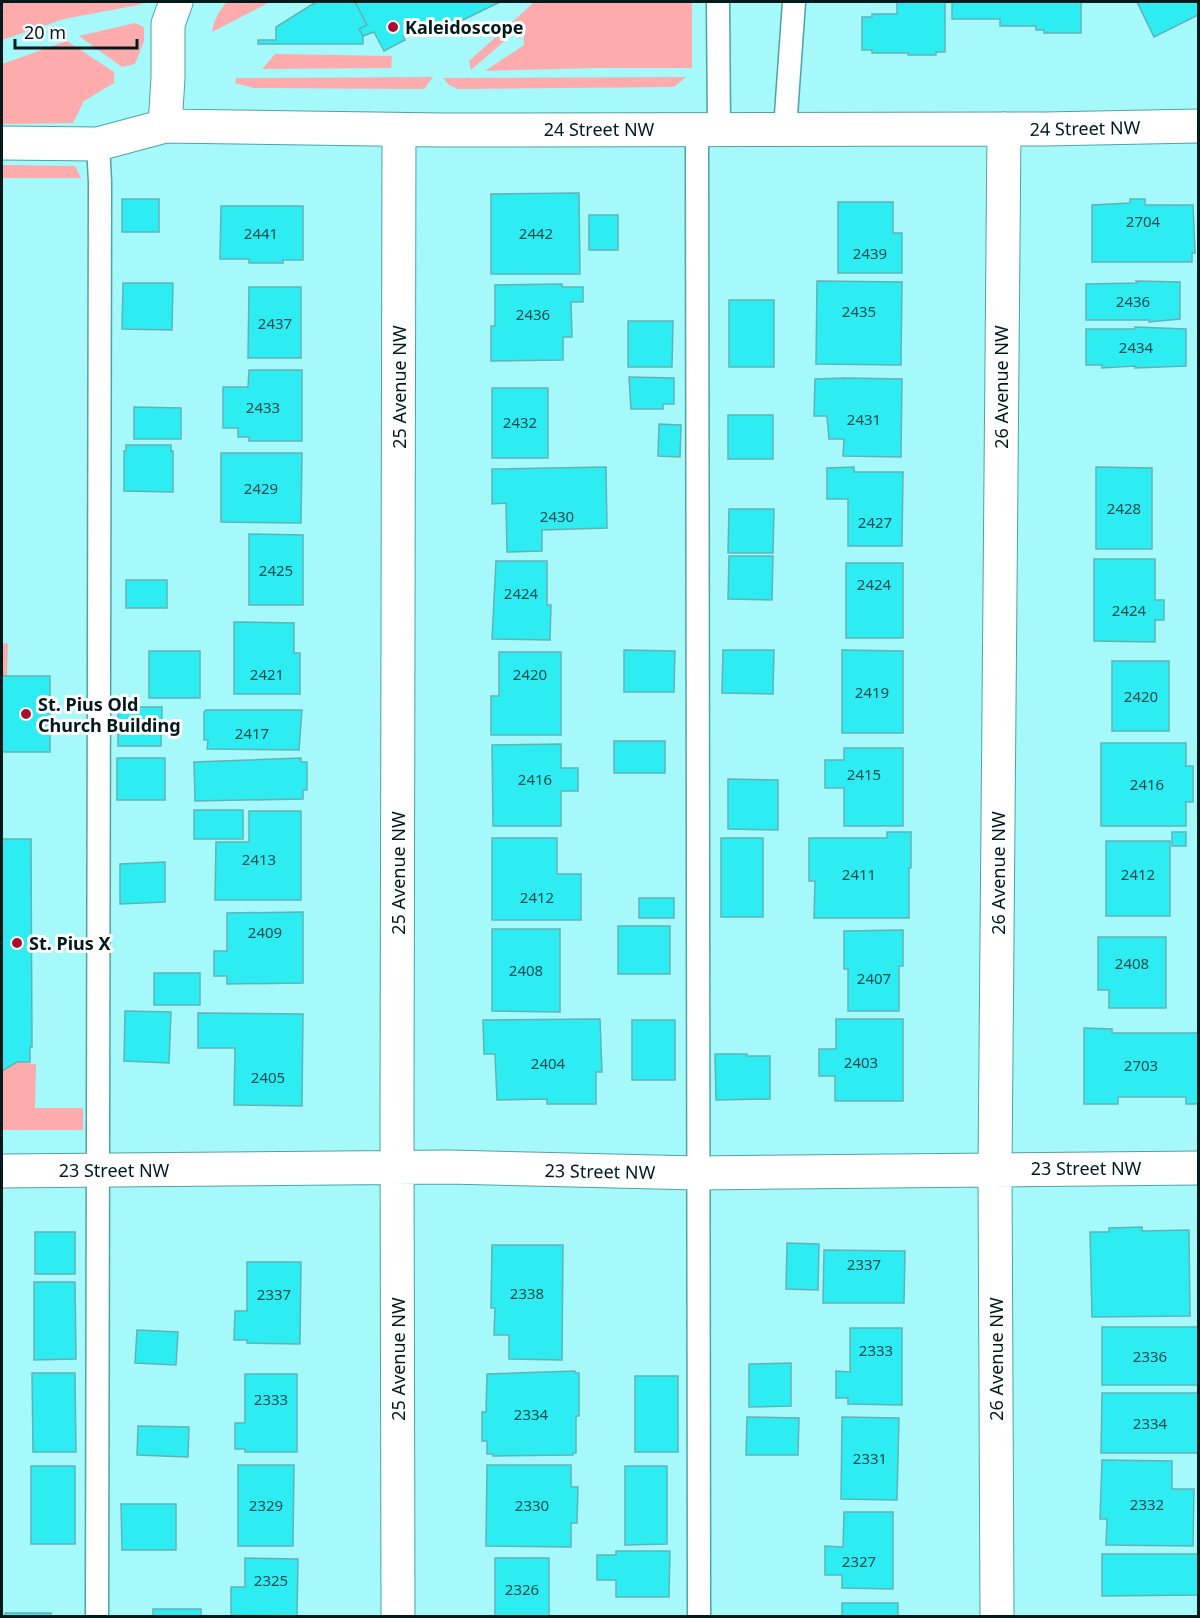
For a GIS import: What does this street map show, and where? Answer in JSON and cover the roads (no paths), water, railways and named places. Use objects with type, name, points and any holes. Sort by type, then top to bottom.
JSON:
[{"type":"street","points":[[165,126],[168,24],[176,2]]},
{"type":"street","name":"24 Street NW","points":[[2,143],[98,144],[165,126],[399,130],[1004,129],[1198,126]]},
{"type":"street","name":"26 Avenue NW","points":[[997,1617],[996,1169],[1004,129]]},
{"type":"street","name":"25 Avenue NW","points":[[398,1617],[399,130]]},
{"type":"street","name":"23 Street NW","points":[[2,1171],[448,1167],[698,1173],[1198,1168]]},
{"type":"lane","points":[[699,1617],[698,1173],[708,129],[718,2]]},
{"type":"lane","points":[[785,129],[799,4]]},
{"type":"lane","points":[[97,1617],[100,205],[98,144]]},
{"type":"place","name":"Kaleidoscope","points":[[393,27]]},
{"type":"place","name":"St. Pius Old Church Building","points":[[26,714]]},
{"type":"place","name":"St. Pius X","points":[[17,943]]}]
